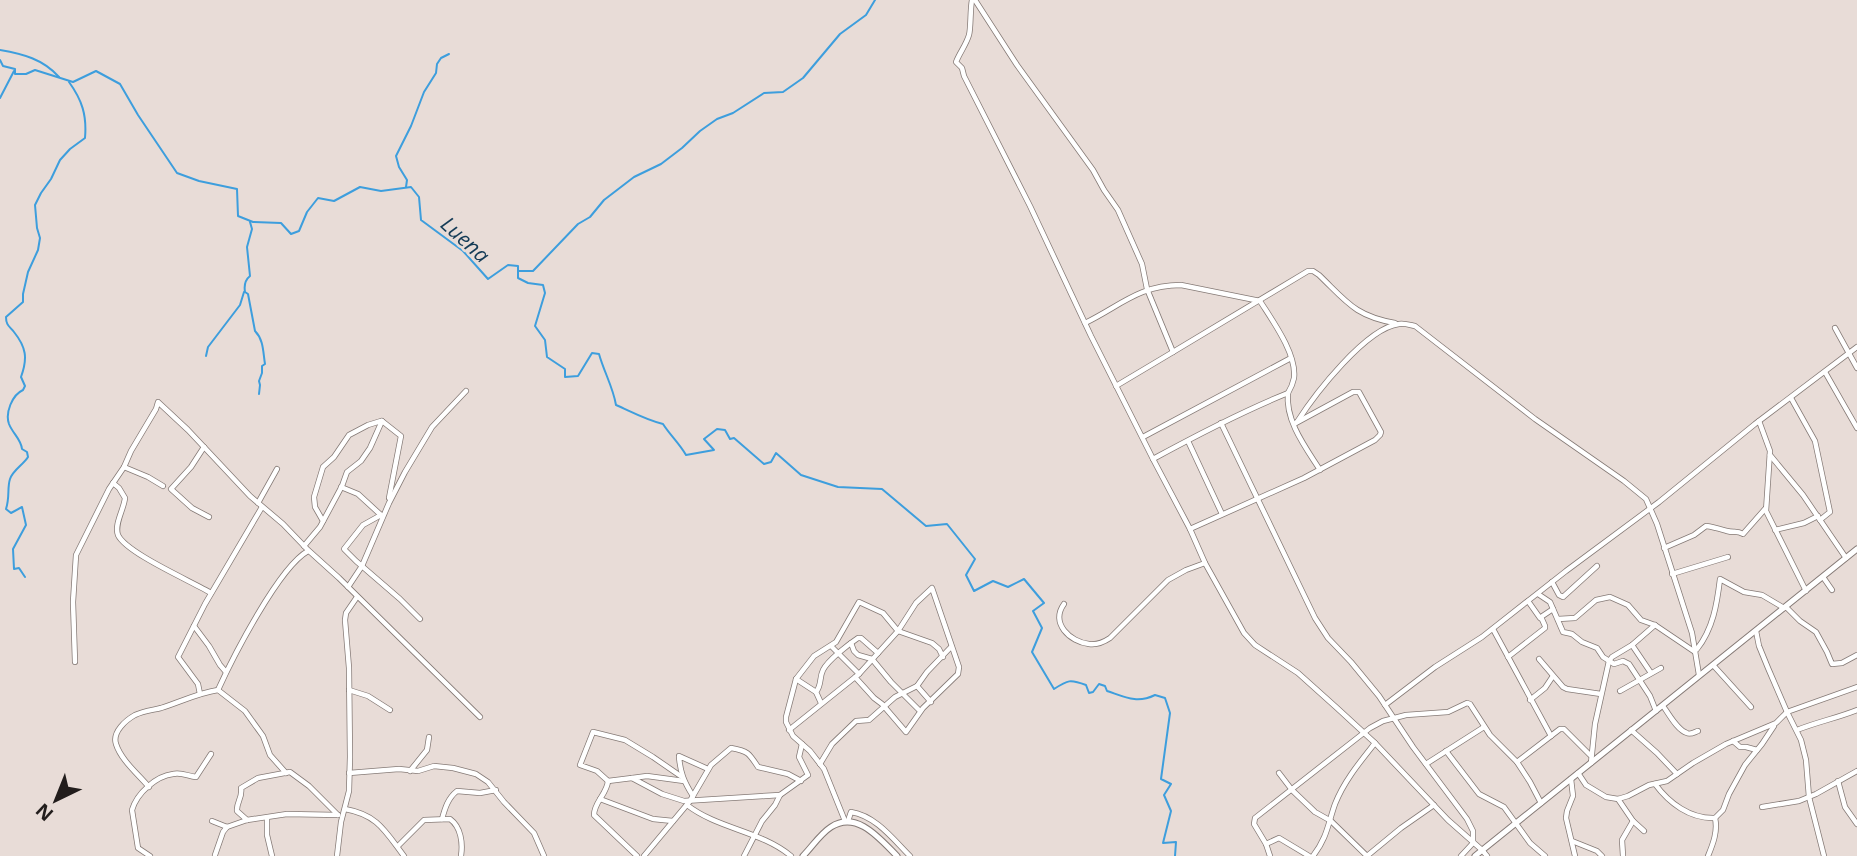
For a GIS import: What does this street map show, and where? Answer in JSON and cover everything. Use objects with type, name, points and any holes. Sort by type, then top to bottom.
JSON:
[{"type":"main road","points":[[1475,856],[1485,853],[1591,759],[1663,706],[1856,551]]},
{"type":"main road","points":[[803,856],[831,827],[846,821],[857,823],[873,832],[897,856]]},
{"type":"street","points":[[974,0],[1118,210],[1142,264],[1146,289],[1173,352]]},
{"type":"street","points":[[974,0],[968,27],[970,32],[956,61],[962,68],[1205,563],[1244,633],[1249,640],[1314,686],[1376,743],[1434,805],[1485,853]]},
{"type":"street","points":[[1116,386],[1308,271],[1313,271],[1358,312],[1375,319],[1417,327],[1535,419],[1644,496],[1692,634],[1699,676]]},
{"type":"street","points":[[1085,323],[1146,289],[1168,285],[1181,285],[1260,301],[1291,358],[1294,380],[1288,393],[1288,410],[1320,470]]},
{"type":"street","points":[[1296,423],[1353,352],[1379,331],[1398,324]]},
{"type":"street","points":[[1835,328],[1857,368]]},
{"type":"street","points":[[1385,705],[1429,671],[1493,629],[1857,347]]},
{"type":"street","points":[[1143,437],[1291,358]]},
{"type":"street","points":[[1825,372],[1857,428]]},
{"type":"street","points":[[348,587],[362,566],[388,503],[432,427],[466,391]]},
{"type":"street","points":[[1190,529],[1320,470],[1375,440],[1381,432],[1356,391],[1296,423]]},
{"type":"street","points":[[1153,459],[1221,423],[1288,393]]},
{"type":"street","points":[[1775,530],[1804,523],[1830,512],[1812,433],[1791,398]]},
{"type":"street","points":[[75,662],[73,601],[76,555],[158,401],[260,505],[480,717]]},
{"type":"street","points":[[382,421],[401,436],[388,503]]},
{"type":"street","points":[[218,690],[272,591],[315,535],[347,472],[361,461],[370,448],[382,421]]},
{"type":"street","points":[[323,522],[315,507],[314,493],[323,467],[334,457],[349,435],[382,421]]},
{"type":"street","points":[[1759,421],[1770,454],[1766,508],[1806,591]]},
{"type":"street","points":[[1221,423],[1315,618],[1328,638],[1385,705],[1467,819],[1473,831],[1473,843],[1461,856]]},
{"type":"street","points":[[1188,441],[1222,514]]},
{"type":"street","points":[[204,447],[191,467],[171,489],[192,508],[209,517]]},
{"type":"street","points":[[1770,454],[1846,558]]},
{"type":"street","points":[[124,467],[163,486]]},
{"type":"street","points":[[200,694],[198,684],[178,657],[277,469]]},
{"type":"street","points":[[113,483],[125,498],[117,527],[118,536],[152,561],[212,593]]},
{"type":"street","points":[[341,487],[358,494],[382,516]]},
{"type":"street","points":[[1664,548],[1695,535],[1706,526],[1743,534],[1766,508]]},
{"type":"street","points":[[382,516],[363,525],[344,549],[420,619]]},
{"type":"street","points":[[1672,574],[1728,557]]},
{"type":"street","points":[[1064,604],[1058,612],[1059,623],[1065,631],[1076,640],[1089,644],[1103,642],[1168,580],[1205,563]]},
{"type":"street","points":[[1552,582],[1563,597],[1597,566]]},
{"type":"street","points":[[1823,577],[1832,590]]},
{"type":"street","points":[[1696,651],[1714,617],[1720,579],[1744,592],[1762,595],[1785,607],[1816,632],[1832,664],[1842,663],[1857,655]]},
{"type":"street","points":[[789,730],[857,675],[898,631],[916,603],[932,589],[960,671],[920,711],[906,732],[884,707],[857,675],[839,654],[831,646]]},
{"type":"street","points":[[1537,594],[1550,602],[1563,632],[1599,649],[1603,657],[1615,664],[1626,661],[1650,696],[1656,711]]},
{"type":"street","points":[[1558,619],[1575,618],[1595,600],[1608,596],[1628,605],[1641,620],[1655,625],[1696,651]]},
{"type":"street","points":[[337,856],[340,815],[345,809],[349,791],[349,691],[345,620],[346,613],[357,597]]},
{"type":"street","points":[[1508,657],[1545,628],[1528,601]]},
{"type":"street","points":[[846,821],[820,764],[793,736],[786,722],[789,699],[796,679],[814,656],[836,642],[859,602],[883,613],[898,631],[932,643],[943,657]]},
{"type":"street","points":[[1541,619],[1542,615],[1553,609]]},
{"type":"street","points":[[1591,759],[1609,661],[1655,625]]},
{"type":"street","points":[[194,626],[226,672]]},
{"type":"street","points":[[1493,629],[1551,736]]},
{"type":"street","points":[[1756,631],[1759,646],[1797,730],[1805,760],[1809,797],[1824,856]]},
{"type":"street","points":[[816,692],[821,685],[825,667],[850,643],[861,638],[878,653]]},
{"type":"street","points":[[850,643],[858,655],[872,659],[920,711]]},
{"type":"street","points":[[1632,645],[1651,673]]},
{"type":"street","points":[[820,764],[832,744],[856,721],[869,720],[903,693],[917,686],[951,647]]},
{"type":"street","points":[[1539,660],[1567,690],[1601,694]]},
{"type":"street","points":[[1713,665],[1751,707]]},
{"type":"street","points":[[1620,691],[1661,668]]},
{"type":"street","points":[[1530,700],[1545,688],[1552,676]]},
{"type":"street","points":[[796,679],[816,692],[821,704]]},
{"type":"street","points":[[917,686],[931,702]]},
{"type":"street","points":[[1654,783],[1688,814],[1715,818],[1723,810],[1740,773],[1787,712],[1857,687]]},
{"type":"street","points":[[149,787],[122,756],[115,743],[117,731],[136,714],[218,690],[245,710],[263,736],[270,755],[286,773]]},
{"type":"street","points":[[349,691],[368,696],[390,710]]},
{"type":"street","points":[[1270,856],[1254,821],[1370,728],[1383,721],[1406,715],[1448,712],[1467,703],[1483,727],[1517,762],[1541,803]]},
{"type":"street","points":[[1663,706],[1678,727],[1686,733],[1698,731]]},
{"type":"street","points":[[1797,730],[1829,718],[1841,717],[1857,709]]},
{"type":"street","points":[[1578,773],[1593,790],[1606,797],[1618,799],[1667,780],[1733,741],[1776,723]]},
{"type":"street","points":[[1426,764],[1483,727]]},
{"type":"street","points":[[1517,762],[1560,729],[1564,729],[1591,759]]},
{"type":"street","points":[[1631,730],[1677,774]]},
{"type":"street","points":[[593,732],[625,740],[683,779],[647,776],[608,780],[597,771],[580,765],[593,732]]},
{"type":"street","points":[[410,771],[427,750],[429,737]]},
{"type":"street","points":[[1733,741],[1740,747],[1757,750]]},
{"type":"street","points":[[1266,844],[1279,838],[1311,856],[1325,838],[1341,792],[1355,768],[1376,743]]},
{"type":"street","points":[[632,778],[684,801],[780,795],[805,779],[808,773],[799,757],[802,744]]},
{"type":"street","points":[[644,856],[690,801],[708,769],[731,748],[745,750],[758,767],[788,774],[801,781]]},
{"type":"street","points":[[1446,751],[1479,793],[1504,807],[1530,843],[1545,856]]},
{"type":"street","points":[[150,856],[138,848],[132,810],[134,804],[160,778],[175,773],[196,777],[211,754]]},
{"type":"street","points":[[708,769],[679,756],[680,771],[690,801],[704,817],[777,846],[791,856]]},
{"type":"street","points":[[349,772],[399,769],[418,771],[434,766],[476,774],[496,790],[534,833],[544,856]]},
{"type":"street","points":[[1762,807],[1799,801],[1857,771]]},
{"type":"street","points":[[1279,772],[1292,790],[1315,812],[1331,821],[1367,856],[1434,805]]},
{"type":"street","points":[[247,820],[237,811],[241,788],[258,778],[286,773],[293,773],[340,815]]},
{"type":"street","points":[[1571,779],[1573,796],[1566,818],[1575,856]]},
{"type":"street","points":[[608,780],[594,815],[637,856]]},
{"type":"street","points":[[1838,781],[1845,807],[1857,824]]},
{"type":"street","points":[[442,819],[445,808],[457,791],[480,793],[496,790]]},
{"type":"street","points":[[744,856],[762,821],[775,806],[780,795]]},
{"type":"street","points":[[600,799],[653,819],[673,821]]},
{"type":"street","points":[[1618,799],[1633,821],[1644,831]]},
{"type":"street","points":[[345,809],[369,816],[388,832],[404,856]]},
{"type":"street","points":[[846,821],[851,812],[873,820],[910,856]]},
{"type":"street","points":[[215,855],[226,827],[247,820],[287,814],[340,815]]},
{"type":"street","points":[[267,817],[267,835],[272,856]]},
{"type":"street","points":[[1708,856],[1714,841],[1715,818]]},
{"type":"street","points":[[398,846],[424,820],[450,819],[457,826],[462,841],[461,856]]},
{"type":"street","points":[[212,821],[226,827]]},
{"type":"street","points":[[1623,856],[1622,840],[1633,821]]},
{"type":"street","points":[[1572,841],[1597,851],[1602,856]]},
{"type":"waterway","points":[[518,271],[533,271],[578,224],[590,217],[604,200],[634,177],[661,164],[717,119],[733,113],[764,93],[783,92],[803,78],[840,34],[866,15],[875,0]]},
{"type":"waterway","points":[[0,50],[32,58],[59,77]]},
{"type":"waterway","points":[[406,187],[407,180],[396,156],[424,92],[436,73],[437,64],[449,54]]},
{"type":"waterway","name":"Luena","points":[[0,60],[3,66],[15,69],[15,74],[26,74],[35,70],[73,82],[96,71],[120,84],[177,173],[237,189],[238,216],[253,222],[281,223],[291,234],[299,231],[307,212],[318,198],[334,201],[360,187],[381,191],[411,187],[419,197],[421,220],[463,251],[488,279],[508,265],[518,266],[518,278],[528,283],[543,285],[545,293],[535,326],[545,340],[547,357],[565,369],[565,377],[578,376],[592,353],[599,354],[616,405],[663,424],[686,455],[714,450],[704,439],[717,429],[725,430],[730,439],[734,438],[764,464],[771,462],[776,453],[801,475],[838,487],[882,489],[926,526],[947,524],[975,559],[966,575],[974,591],[993,581],[1008,587],[1024,579],[1044,603],[1033,611],[1042,628],[1032,652],[1054,689],[1073,681],[1086,685],[1089,693],[1099,684],[1105,686],[1107,691],[1131,699],[1155,695],[1165,698],[1170,713],[1161,779],[1171,784],[1164,795],[1171,811],[1163,843],[1176,842],[1175,856]]},
{"type":"waterway","points":[[0,98],[14,71]]},
{"type":"waterway","points":[[25,577],[19,568],[14,569],[13,549],[26,525],[22,507],[11,513],[6,509],[10,479],[28,457],[8,420],[13,400],[25,386],[21,377],[25,353],[6,317],[23,302],[28,272],[38,250],[40,238],[35,205],[60,160],[85,138],[83,108],[69,82]]},
{"type":"waterway","points":[[250,222],[252,229],[247,247],[250,276],[246,281],[245,292],[248,294],[265,364],[262,366],[259,394]]},
{"type":"waterway","points":[[206,356],[208,347],[240,305],[244,292]]}]
